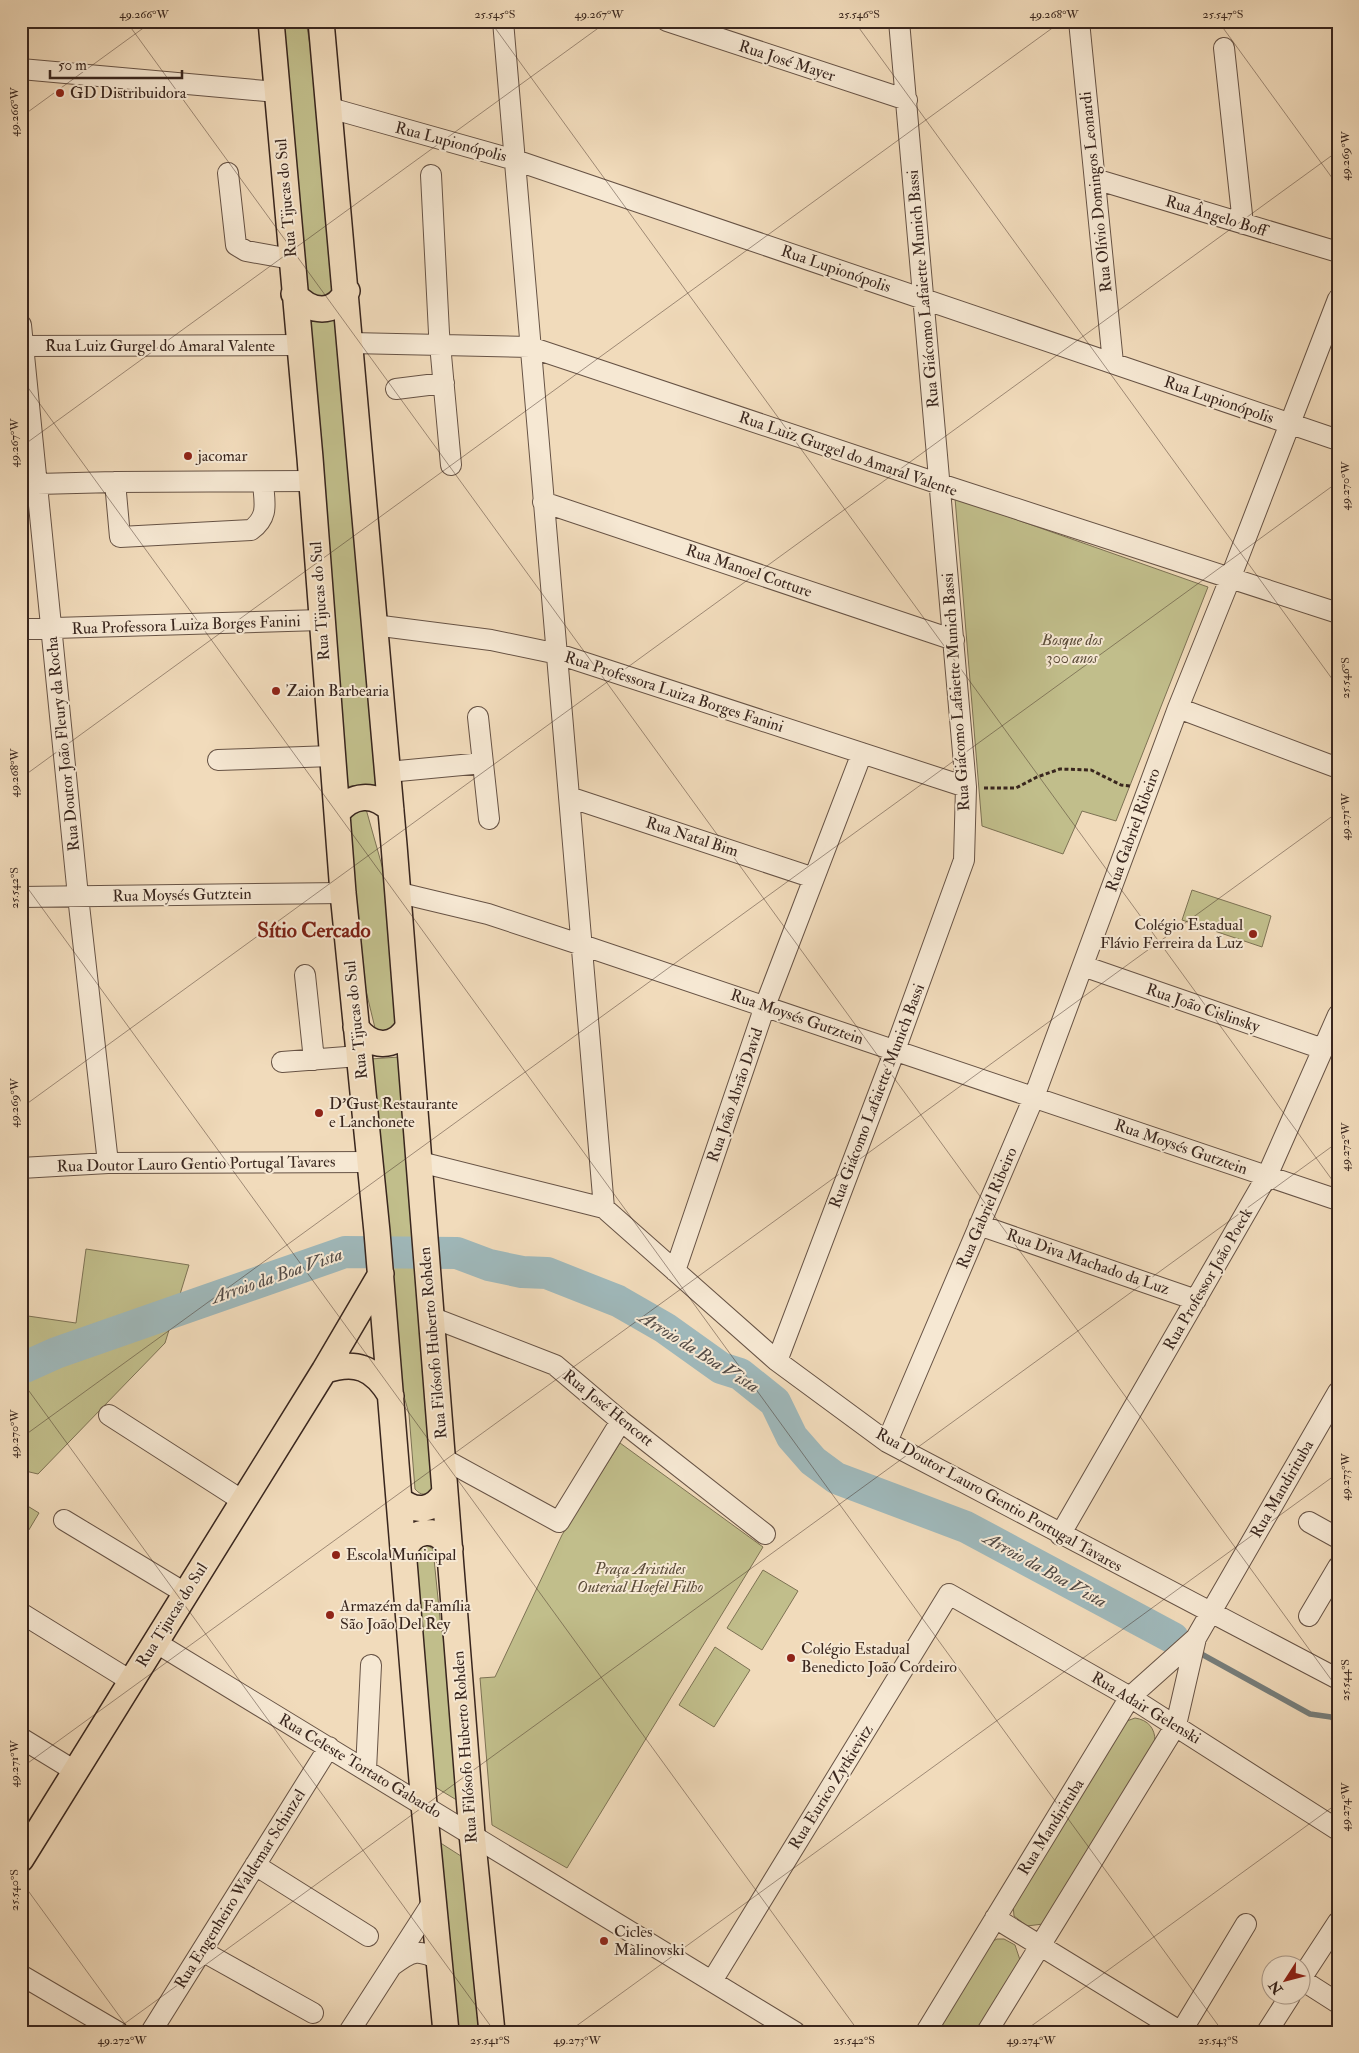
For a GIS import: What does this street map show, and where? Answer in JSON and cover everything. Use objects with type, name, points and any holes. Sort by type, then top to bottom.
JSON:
[{"type":"main road","name":"Rua Tijucas do Sul","points":[[21,1859],[324,1371],[380,1273],[343,893],[311,481],[271,21]]},
{"type":"main road","points":[[321,21],[347,291],[420,1162]]},
{"type":"main road","points":[[294,294],[311,308],[326,309],[338,303],[347,291]]},
{"type":"main road","points":[[337,813],[348,802],[362,797],[378,800],[391,810]]},
{"type":"main road","points":[[356,1027],[368,1040],[385,1044],[399,1039],[408,1027]]},
{"type":"main road","name":"Rua Filósofo Huberto Rohden","points":[[420,1162],[423,1228],[472,1834],[492,2032]]},
{"type":"main road","points":[[380,1273],[424,1805],[446,2032]]},
{"type":"main road","points":[[324,1371],[340,1366],[363,1369],[383,1382],[391,1396]]},
{"type":"main road","points":[[399,1499],[410,1507],[424,1509],[437,1503],[445,1492]]},
{"type":"main road","points":[[404,1553],[410,1540],[422,1532],[436,1533],[442,1537],[450,1549]]},
{"type":"street","points":[[503,21],[604,1208]]},
{"type":"street","name":"Rua José Mayer","points":[[668,21],[907,100]]},
{"type":"street","name":"Rua Giácomo Lafaiette Munich Bassi","points":[[777,1361],[895,1050],[964,860],[966,788],[925,299],[899,21]]},
{"type":"street","name":"Rua Olívio Domingos Leonardi","points":[[1080,21],[1113,363]]},
{"type":"street","points":[[1224,48],[1243,224]]},
{"type":"street","points":[[21,69],[277,92]]},
{"type":"street","name":"Rua Lupionópolis","points":[[330,108],[515,160],[1338,440]]},
{"type":"street","points":[[228,173],[236,245],[246,251],[291,259]]},
{"type":"street","points":[[431,174],[440,345],[451,465]]},
{"type":"street","name":"Rua Ângelo Boff","points":[[1095,179],[1338,252]]},
{"type":"street","name":"Rua Gabriel Ribeiro","points":[[887,1442],[1034,1097],[1178,708],[1230,579],[1338,298]]},
{"type":"street","name":"Rua Doutor João Fleury da Rocha","points":[[21,325],[78,896],[108,1163]]},
{"type":"street","name":"Rua Luiz Gurgel do Amaral Valente","points":[[351,343],[530,346],[940,484],[1338,613]]},
{"type":"street","name":"Rua Luiz Gurgel do Amaral Valente","points":[[22,346],[298,345]]},
{"type":"street","points":[[396,389],[444,383]]},
{"type":"street","points":[[37,484],[311,481]]},
{"type":"street","points":[[115,482],[120,537],[251,530],[259,524],[265,515],[263,482]]},
{"type":"street","name":"Rua Manoel Cotture","points":[[543,502],[954,640]]},
{"type":"street","name":"Rua Professora Luiza Borges Fanini","points":[[21,629],[321,620]]},
{"type":"street","name":"Rua Professora Luiza Borges Fanini","points":[[374,625],[491,640],[558,654],[966,788]]},
{"type":"street","points":[[1178,708],[1338,768]]},
{"type":"street","points":[[478,717],[489,820]]},
{"type":"street","name":"Rua João Abrão David","points":[[675,1271],[765,1006],[862,753]]},
{"type":"street","points":[[218,760],[332,756]]},
{"type":"street","points":[[388,772],[483,763]]},
{"type":"street","name":"Rua Natal Bim","points":[[570,797],[814,878]]},
{"type":"street","name":"Rua Moysés Gutztein","points":[[396,892],[488,914],[1338,1200]]},
{"type":"street","name":"Rua Moysés Gutztein","points":[[21,897],[343,893]]},
{"type":"street","name":"Rua João Cislinsky","points":[[1083,966],[1323,1049]]},
{"type":"street","points":[[305,975],[314,1060]]},
{"type":"street","name":"Rua Professor João Poeck","points":[[1060,1535],[1267,1176],[1338,1015]]},
{"type":"street","points":[[282,1062],[359,1056]]},
{"type":"street","name":"Rua Doutor Lauro Gentio Portugal Tavares","points":[[21,1168],[108,1163],[370,1162]]},
{"type":"street","name":"Rua Doutor Lauro Gentio Portugal Tavares","points":[[420,1162],[604,1208],[777,1361],[887,1442],[1060,1535],[1338,1679]]},
{"type":"street","name":"Rua Diva Machado da Luz","points":[[979,1225],[1196,1300]]},
{"type":"street","name":"Rua José Hencott","points":[[431,1317],[555,1365],[621,1421],[765,1534]]},
{"type":"street","name":"Rua Mandirituba","points":[[926,2032],[1130,1697],[1196,1638],[1335,1403]]},
{"type":"street","points":[[109,1414],[244,1501]]},
{"type":"street","points":[[442,1458],[559,1522],[621,1421]]},
{"type":"street","points":[[64,1520],[185,1593]]},
{"type":"street","points":[[1309,1522],[1338,1538]]},
{"type":"street","points":[[1309,1616],[1338,1567]]},
{"type":"street","name":"Rua Adair Gelenski","points":[[949,1594],[1130,1697],[1338,1830]]},
{"type":"street","name":"Rua Eurico Zytkievitz","points":[[712,1981],[949,1594]]},
{"type":"street","points":[[21,1614],[131,1681]]},
{"type":"street","name":"Rua Mandirituba","points":[[987,2032],[1176,1725],[1196,1638]]},
{"type":"street","name":"Rua Celeste Tortato Gabardo","points":[[155,1642],[795,2032]]},
{"type":"street","points":[[366,1770],[371,1666]]},
{"type":"street","points":[[21,1738],[76,1771]]},
{"type":"street","name":"Rua Engenheiro Waldemar Schinzel","points":[[152,2032],[329,1747]]},
{"type":"street","points":[[256,1865],[368,1936]]},
{"type":"street","points":[[349,2032],[434,1900]]},
{"type":"street","points":[[995,1918],[1181,2032],[1246,1924]]},
{"type":"street","points":[[1312,1962],[1338,1922]]},
{"type":"street","points":[[202,1951],[313,2013]]},
{"type":"street","points":[[388,1969],[413,1952],[425,1952],[440,1960]]},
{"type":"street","points":[[21,1975],[118,2032]]},
{"type":"street","points":[[1312,1985],[1338,2003]]},
{"type":"street","points":[[1267,2032],[1284,2006]]},
{"type":"path","points":[[966,788],[1016,788],[1037,777],[1060,769],[1091,770],[1121,785],[1148,790]]},
{"type":"green space","points":[[283,21],[306,21],[314,69],[334,289],[332,294],[322,299],[306,291]]},
{"type":"green space","points":[[306,320],[335,320],[378,792],[359,785],[345,787]]},
{"type":"green space","name":"Bosque dos 300 anos","points":[[955,498],[1208,587],[1116,821],[1082,811],[1063,854],[982,826]]},
{"type":"green space","points":[[366,809],[386,880],[396,1031],[378,1031],[375,1028],[359,962],[348,811]]},
{"type":"green space","points":[[1192,890],[1271,916],[1262,947],[1182,920]]},
{"type":"green space","points":[[399,1057],[433,1491],[423,1494],[415,1489],[409,1414],[400,1382],[370,1059]]},
{"type":"green space","points":[[86,1249],[189,1265],[165,1343],[38,1474],[21,1470],[21,1315],[76,1323]]},
{"type":"green space","name":"Praça Aristides Outerial Hoefel Filho","points":[[620,1443],[763,1547],[567,1868],[492,1825],[480,1678],[495,1677],[562,1535]]},
{"type":"green space","points":[[21,1502],[39,1513],[21,1543]]},
{"type":"green space","points":[[427,1545],[433,1549],[441,1628],[450,1666],[460,1802],[435,1787],[416,1550],[419,1546]]},
{"type":"green space","points":[[763,1570],[798,1591],[762,1650],[727,1628]]},
{"type":"green space","points":[[715,1647],[750,1670],[714,1727],[679,1705]]},
{"type":"green space","points":[[1135,1718],[1150,1725],[1154,1732],[1155,1741],[1043,1924],[1027,1926],[1014,1916],[1013,1905],[1124,1722]]},
{"type":"green space","points":[[439,1842],[464,1858],[481,2032],[456,2032]]},
{"type":"green space","points":[[997,1939],[1004,1939],[1015,1945],[1020,1960],[976,2032],[936,2032],[991,1942]]},
{"type":"waterway","name":"Arroio da Boa Vista","points":[[21,1366],[25,1367],[56,1353],[345,1252],[457,1253],[489,1265],[522,1272],[547,1273],[618,1301],[665,1328],[721,1368],[740,1374],[775,1402],[792,1437],[813,1461],[836,1478],[966,1527],[1173,1638]]},
{"type":"waterway","name":"Arroio da Boa Vista","points":[[1173,1638],[1184,1644]]},
{"type":"waterway","name":"Arroio da Boa Vista","points":[[1196,1651],[1310,1714],[1331,1717],[1338,1721]]},
{"type":"place","name":"GD Distribuidora","points":[[60,93]]},
{"type":"place","name":"jacomar","points":[[188,456]]},
{"type":"place","name":"Zaion Barbearia","points":[[276,691]]},
{"type":"place","name":"Colégio Estadual Flávio Ferreira da Luz","points":[[1253,934]]},
{"type":"place","name":"D'Gust Restaurante e Lanchonete","points":[[319,1113]]},
{"type":"place","name":"Escola Municipal","points":[[336,1555]]},
{"type":"place","name":"Armazém da Família São João Del Rey","points":[[330,1615]]},
{"type":"place","name":"Colégio Estadual Benedicto João Cordeiro","points":[[791,1658]]},
{"type":"place","name":"Cicles Malinovski","points":[[604,1941]]},
{"type":"district","name":"Sítio Cercado","points":[[314,930]]}]
